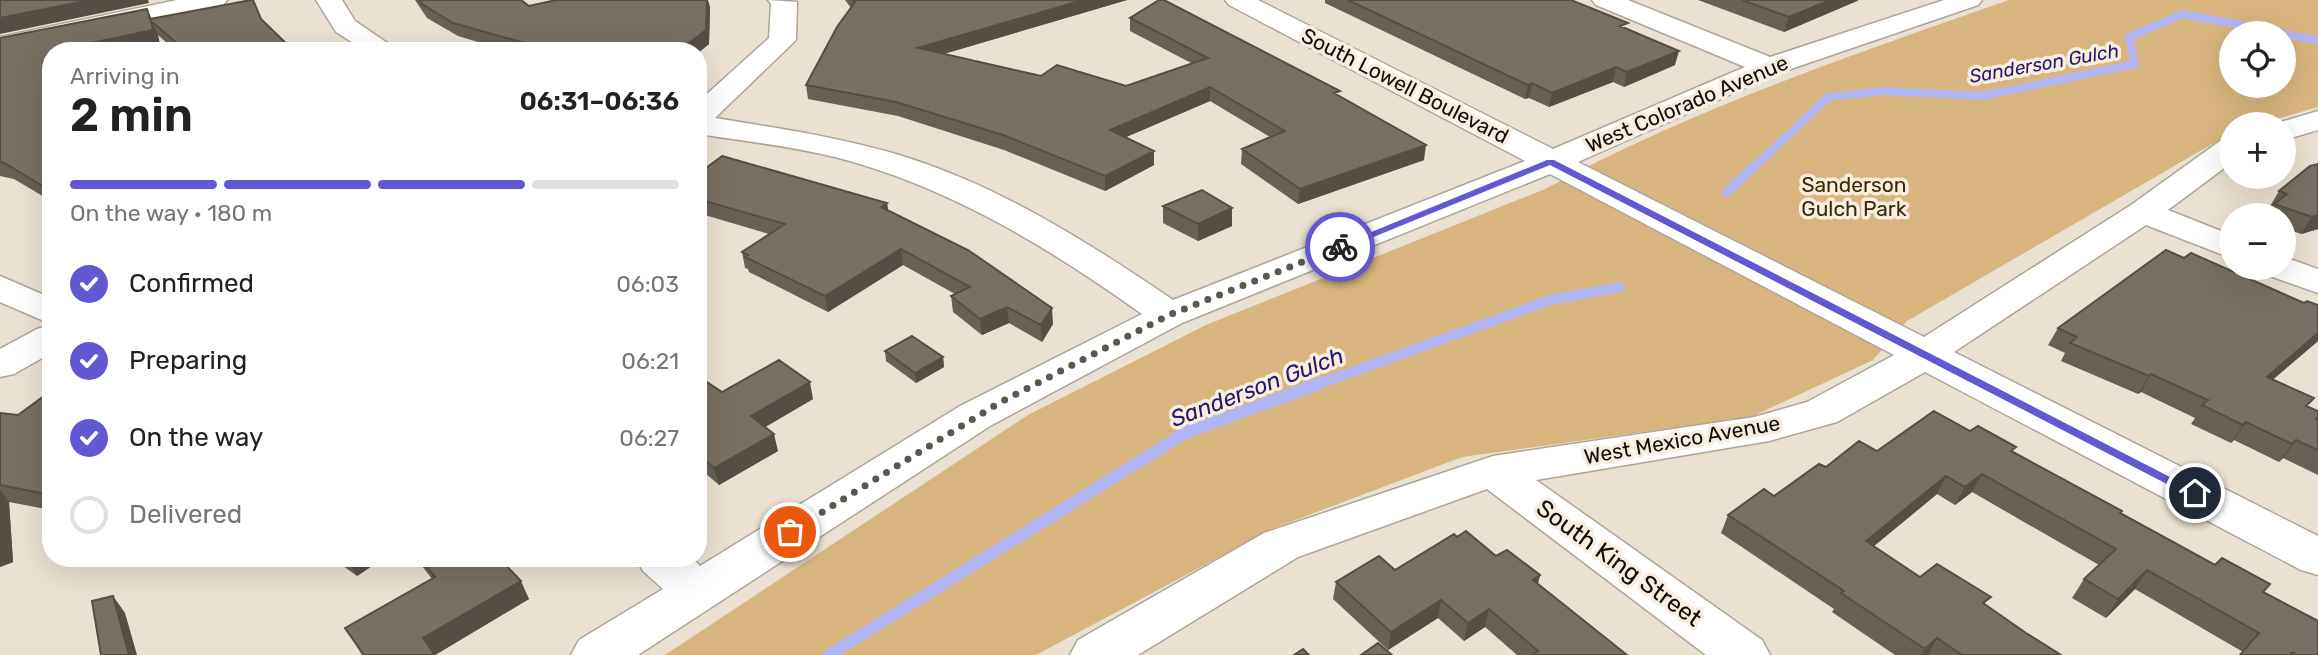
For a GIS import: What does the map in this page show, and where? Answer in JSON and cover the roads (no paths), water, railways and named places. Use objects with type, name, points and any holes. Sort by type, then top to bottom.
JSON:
[{"type":"street","points":[[0,45],[214,0]]},
{"type":"street","points":[[329,0],[345,26],[371,42]]},
{"type":"street","points":[[707,110],[782,40],[784,2],[781,0]]},
{"type":"street","name":"South Lowell Boulevard","points":[[1238,0],[2318,557]]},
{"type":"street","points":[[1605,0],[1769,67]]},
{"type":"street","name":"West Colorado Avenue","points":[[597,655],[975,416],[1169,315],[1551,162],[1769,67],[1969,0]]},
{"type":"street","points":[[2296,127],[2318,120]]},
{"type":"street","points":[[707,127],[845,150],[969,192],[1075,249],[1169,315]]},
{"type":"street","name":"West Mexico Avenue","points":[[1096,655],[1281,545],[1493,471],[1754,432],[1822,412],[1901,369],[2143,212],[2219,157]]},
{"type":"street","points":[[2143,212],[2219,242]]},
{"type":"street","points":[[2296,273],[2318,282]]},
{"type":"street","points":[[0,287],[42,308]]},
{"type":"street","points":[[0,365],[42,342]]},
{"type":"street","name":"South King Street","points":[[1493,471],[1744,655]]},
{"type":"street","points":[[670,567],[697,591]]},
{"type":"waterway","name":"Sanderson Gulch","points":[[1750,171],[1828,97],[1882,91],[1982,96],[2135,64],[2129,37],[2183,14],[2219,21]]},
{"type":"waterway","name":"Sanderson Gulch","points":[[2296,36],[2318,40]]},
{"type":"waterway","name":"Sanderson Gulch","points":[[1727,192],[1751,169]]},
{"type":"waterway","name":"Sanderson Gulch","points":[[1316,385],[1550,300],[1620,287]]},
{"type":"waterway","name":"Sanderson Gulch","points":[[829,655],[1185,433],[1321,383]]},
{"type":"park label","name":"Sanderson Gulch Park","points":[[1854,197]]}]
